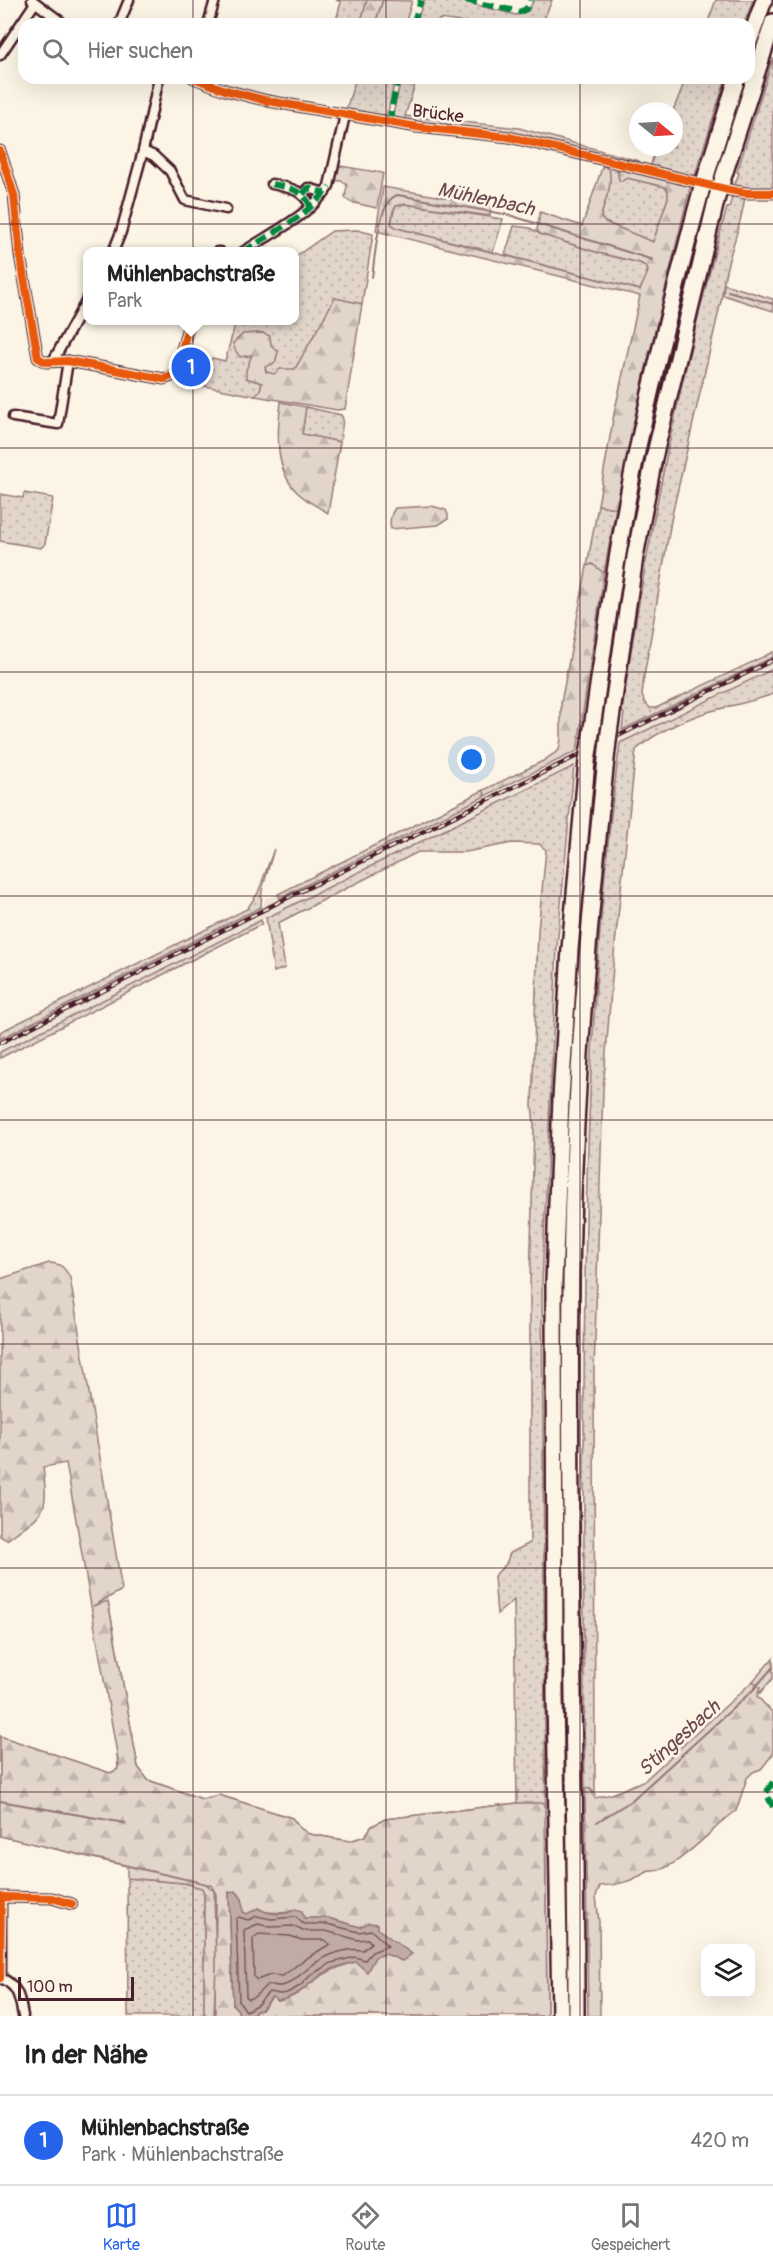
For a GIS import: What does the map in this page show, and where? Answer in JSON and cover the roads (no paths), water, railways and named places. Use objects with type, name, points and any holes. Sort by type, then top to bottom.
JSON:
[{"type":"highway","points":[[755,25],[764,0]]},
{"type":"highway","points":[[755,78],[773,22]]},
{"type":"highway","points":[[560,2016],[555,1693],[554,1282],[561,1098],[570,949],[587,761],[613,583],[637,452],[677,281],[704,183],[735,84]]},
{"type":"highway","points":[[576,2016],[571,1282],[578,1100],[588,948],[609,733],[635,557],[654,458],[720,187],[753,84]]},
{"type":"street","points":[[122,18],[129,0]]},
{"type":"street","points":[[210,18],[214,0]]},
{"type":"street","points":[[23,18],[33,1],[56,18]]},
{"type":"street","points":[[0,55],[18,26]]},
{"type":"street","points":[[115,247],[143,151],[158,84]]},
{"type":"street","name":"Brücke","points":[[212,84],[249,96],[345,115],[417,127],[509,137],[746,193],[773,193]]},
{"type":"street","points":[[251,247],[311,207],[325,193],[329,186],[345,115]]},
{"type":"street","points":[[143,151],[154,156],[170,171],[185,200],[226,209]]},
{"type":"street","points":[[0,152],[14,195],[20,255],[36,353],[40,359],[53,362],[68,361],[156,378],[169,378],[176,370],[189,325]]},
{"type":"street","points":[[272,184],[294,189],[303,194],[311,207]]},
{"type":"street","points":[[303,194],[308,188],[325,193]]},
{"type":"street","points":[[53,362],[83,306]]},
{"type":"street","points":[[13,417],[58,424],[68,361]]},
{"type":"street","points":[[23,2016],[17,1990],[12,1984],[0,1978],[1,1897],[52,1898],[72,1904]]},
{"type":"water","points":[[236,1891],[242,1899],[243,1912],[247,1914],[258,1908],[277,1914],[296,1909],[302,1911],[304,1918],[328,1918],[360,1927],[368,1923],[378,1924],[378,1929],[412,1954],[402,1961],[386,1954],[375,1957],[367,1972],[356,1962],[338,1966],[287,1999],[278,2001],[272,1997],[261,2010],[251,2016],[239,2016],[238,2010],[233,2005],[229,1892]]},
{"type":"waterway","name":"Mühlenbach","points":[[372,277],[382,218],[391,199],[398,195],[509,215],[653,260]]},
{"type":"waterway","name":"Mühlenbach","points":[[728,291],[773,304]]},
{"type":"waterway","name":"Stingesbach","points":[[597,1822],[631,1801],[753,1690],[773,1667]]},
{"type":"waterway","name":"Stingesbach","points":[[0,1801],[125,1823]]},
{"type":"railway","points":[[0,1043],[279,902],[773,660]]},
{"type":"place","name":"Mühlenbachstraße","points":[[191,367]]}]
